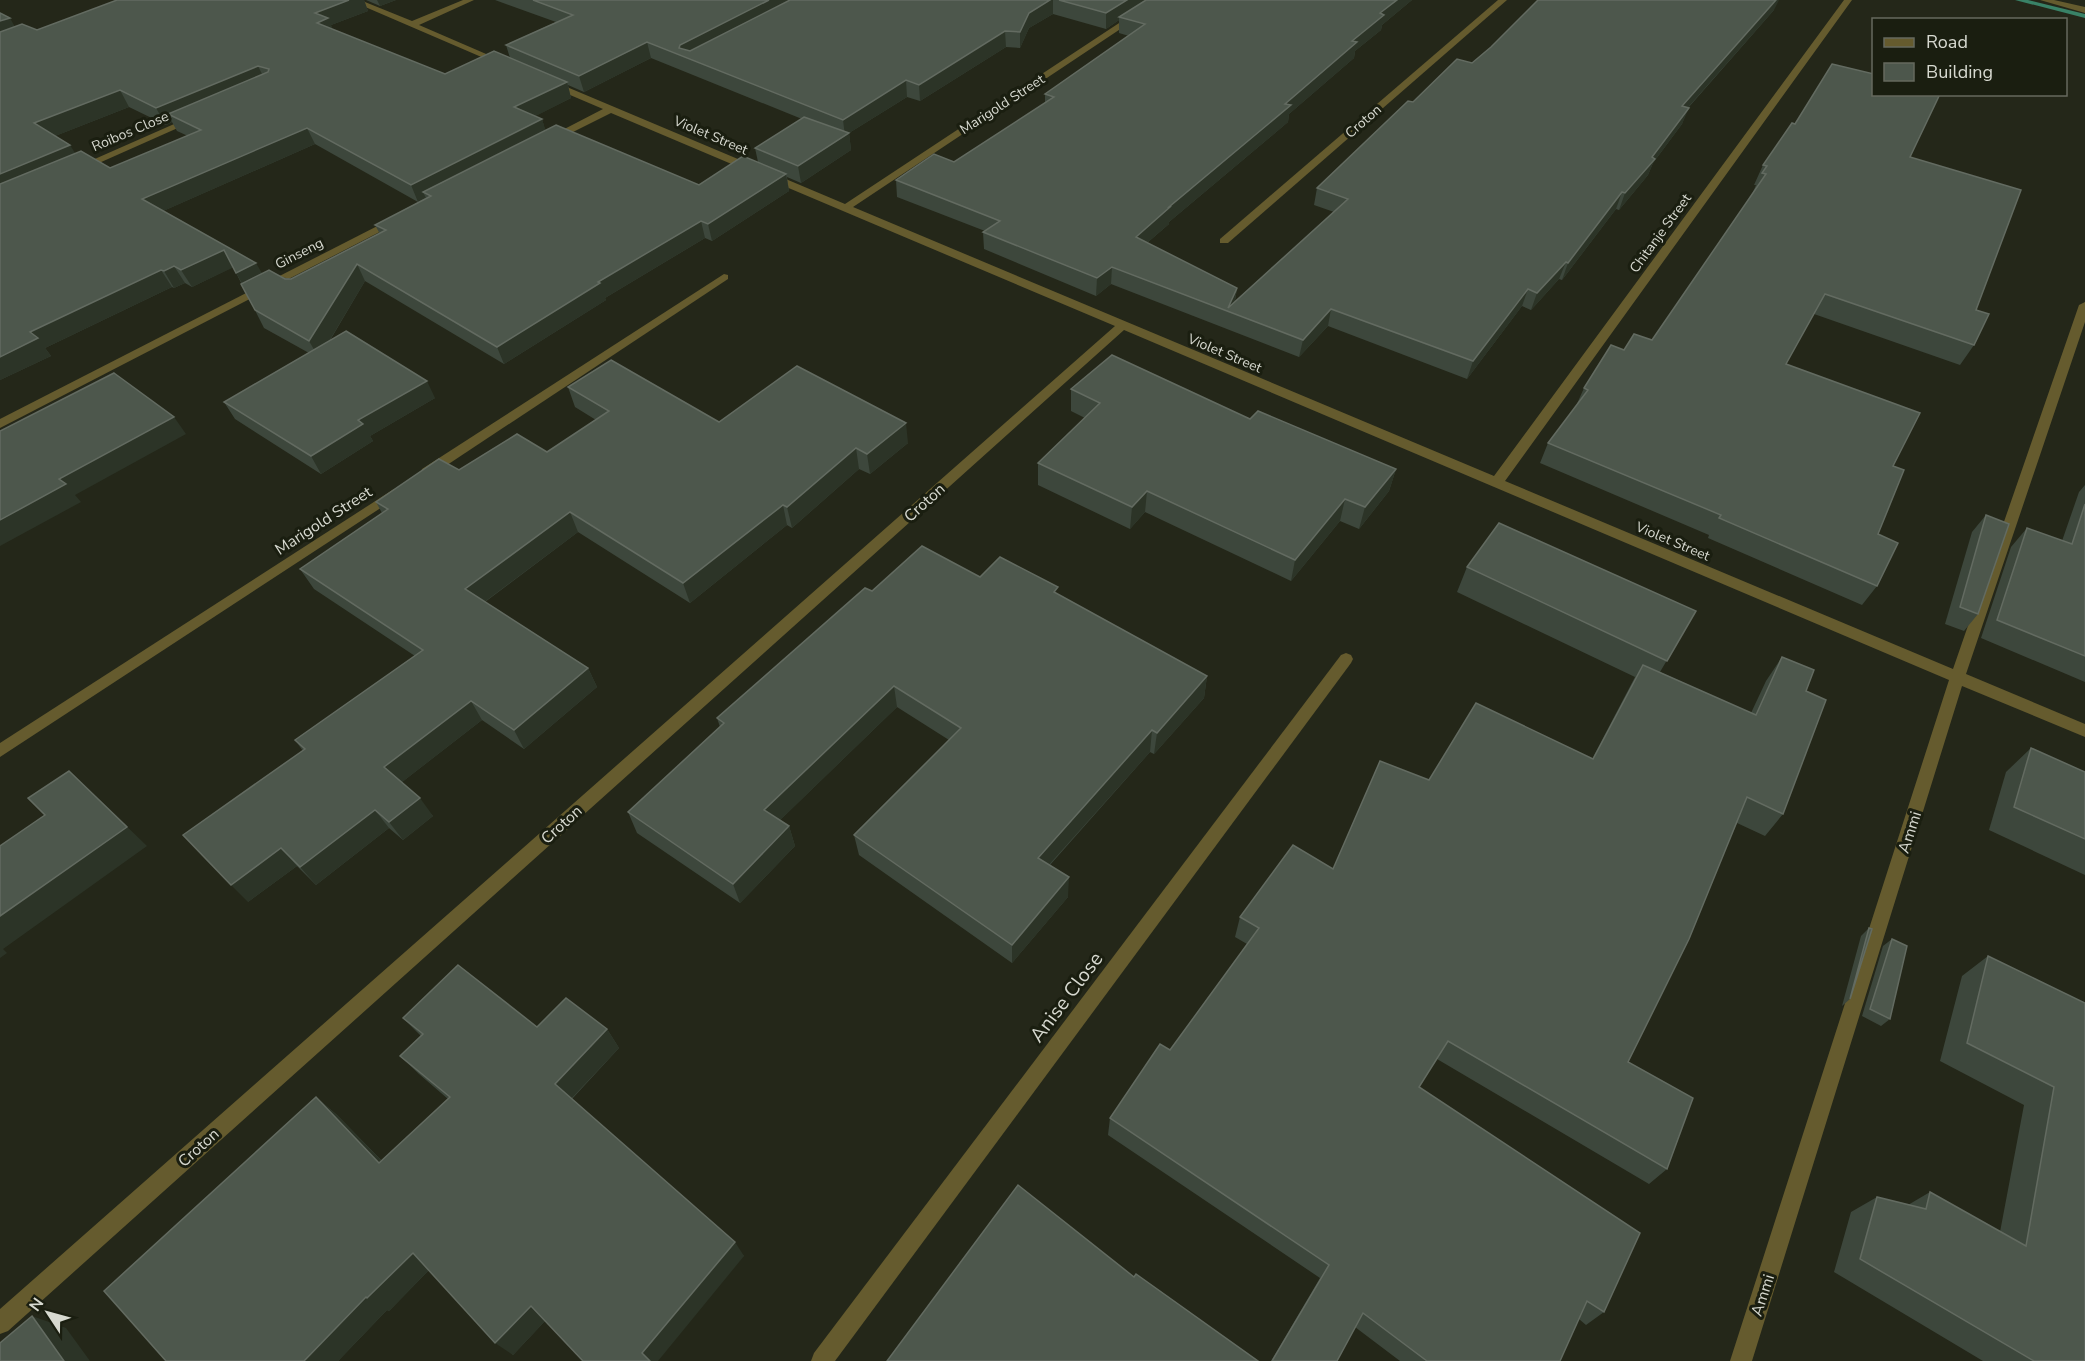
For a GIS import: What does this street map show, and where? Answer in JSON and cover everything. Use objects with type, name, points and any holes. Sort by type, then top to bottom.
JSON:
[{"type":"street","points":[[353,0],[512,66]]},
{"type":"street","points":[[413,24],[470,0]]},
{"type":"street","name":"Marigold Street","points":[[844,208],[1160,0]]},
{"type":"street","name":"Croton","points":[[1224,241],[1503,0]]},
{"type":"street","name":"Chitanje Street","points":[[1496,483],[1848,0]]},
{"type":"street","points":[[2044,0],[2085,10]]},
{"type":"street","name":"Violet Street","points":[[545,81],[2085,731]]},
{"type":"street","points":[[537,147],[611,109]]},
{"type":"street","name":"Roibos Close","points":[[65,174],[206,113]]},
{"type":"street","name":"Ginseng","points":[[0,424],[411,212]]},
{"type":"street","name":"Marigold Street","points":[[0,751],[724,277]]},
{"type":"street","name":"Ammi","points":[[1741,1361],[1958,676],[2085,305]]},
{"type":"street","name":"Croton","points":[[0,1323],[1122,326]]},
{"type":"street","name":"Anise Close","points":[[822,1361],[1346,659]]},
{"type":"building","points":[[117,0],[349,0],[315,13],[328,18],[317,23],[445,74],[494,51],[567,82],[514,107],[542,119],[411,185],[307,128],[142,199],[256,263],[236,273],[224,250],[181,270],[174,266],[164,271],[161,270],[30,332],[38,338],[0,357],[0,184],[81,151],[110,168],[201,130],[168,114],[268,72],[269,69],[258,66],[156,108],[120,90],[34,123],[70,145],[0,174],[0,32],[22,24],[37,30]]},
{"type":"building","points":[[533,0],[769,0],[680,45],[679,48],[690,51],[790,0],[1050,0],[1029,13],[1020,32],[1005,31],[919,85],[906,80],[843,120],[647,42],[579,76],[506,45],[573,15]]},
{"type":"building","points":[[1059,0],[1127,0],[1106,13]]},
{"type":"building","points":[[1146,0],[1397,0],[1380,13],[1384,15],[1352,41],[1357,42],[1285,104],[1291,105],[1136,237],[1237,288],[1228,308],[1348,199],[1317,188],[1408,101],[1413,102],[1457,59],[1472,63],[1538,0],[1776,0],[1682,106],[1689,108],[1652,157],[1655,159],[1625,193],[1622,192],[1568,263],[1566,262],[1537,293],[1528,289],[1473,361],[1331,309],[1303,340],[1112,267],[1097,278],[983,232],[1000,221],[896,180],[934,154],[954,162],[1054,97],[1045,94],[1145,24],[1119,17]]},
{"type":"building","points":[[0,13],[10,18],[0,21]]},
{"type":"building","points":[[1832,64],[1872,74],[1872,96],[1939,96],[1910,157],[2021,190],[1976,310],[1989,314],[1974,345],[1825,294],[1786,364],[1920,413],[1893,466],[1904,470],[1878,534],[1898,543],[1877,586],[1719,518],[1721,515],[1548,443],[1588,390],[1584,388],[1611,345],[1624,350],[1634,334],[1652,340],[1766,174],[1762,173],[1767,166],[1763,165],[1792,123],[1795,124]]},
{"type":"building","points":[[804,117],[849,133],[798,166],[755,148]]},
{"type":"building","points":[[556,125],[699,185],[743,156],[786,174],[708,224],[701,221],[598,282],[600,283],[497,347],[357,264],[309,341],[255,310],[241,284],[269,270],[285,279],[291,279],[386,230],[375,225],[431,196],[423,192]]},
{"type":"building","points":[[346,331],[427,381],[358,420],[363,424],[311,456],[224,402]]},
{"type":"building","points":[[1112,355],[1250,419],[1258,411],[1396,469],[1365,507],[1345,499],[1295,560],[1147,491],[1132,507],[1038,463],[1100,403],[1071,389]]},
{"type":"building","points":[[611,360],[719,422],[797,366],[906,423],[867,454],[856,448],[787,507],[783,505],[683,583],[570,512],[465,589],[588,668],[514,730],[471,701],[384,767],[420,798],[389,822],[375,810],[300,867],[281,848],[231,885],[183,835],[305,749],[295,740],[423,650],[300,569],[388,509],[376,502],[439,459],[459,470],[517,434],[547,452],[609,411],[568,387]]},
{"type":"building","points":[[114,373],[174,417],[59,479],[66,484],[0,520],[0,431]]},
{"type":"building","points":[[2085,504],[2085,656],[1997,620],[2027,528],[2072,544]]},
{"type":"building","points":[[1986,515],[2009,524],[1978,614],[1960,607]]},
{"type":"building","points":[[1499,523],[1696,611],[1667,661],[1467,567]]},
{"type":"building","points":[[922,546],[980,577],[1000,557],[1058,587],[1054,592],[1207,676],[1157,733],[1152,730],[1038,858],[1069,877],[1012,945],[854,835],[961,728],[894,686],[764,810],[789,826],[733,884],[628,812],[724,723],[717,718],[865,588],[872,591]]},
{"type":"building","points":[[1782,657],[1814,670],[1806,691],[1826,700],[1783,814],[1747,797],[1689,939],[1628,1062],[1693,1098],[1667,1169],[1448,1041],[1419,1087],[1640,1233],[1604,1312],[1587,1301],[1560,1361],[1427,1361],[1363,1313],[1337,1361],[1272,1361],[1329,1265],[1110,1118],[1160,1044],[1170,1050],[1259,928],[1240,917],[1293,845],[1333,869],[1380,761],[1429,780],[1476,703],[1593,759],[1643,665],[1756,715]]},
{"type":"building","points":[[2031,748],[2085,772],[2085,839],[2014,807]]},
{"type":"building","points":[[69,771],[127,827],[0,916],[0,846],[45,815],[28,798]]},
{"type":"building","points":[[1869,928],[1872,929],[1850,999]]},
{"type":"building","points":[[1892,939],[1907,946],[1890,1019],[1870,1009]]},
{"type":"building","points":[[1988,956],[2085,1003],[2085,1361],[2034,1361],[1860,1259],[1877,1197],[1926,1209],[1930,1192],[2026,1246],[2054,1087],[1967,1043]]},
{"type":"building","points":[[458,965],[537,1027],[566,998],[607,1029],[555,1084],[735,1242],[642,1353],[650,1361],[583,1361],[531,1306],[495,1343],[413,1253],[366,1297],[304,1361],[166,1361],[104,1291],[316,1097],[379,1163],[450,1097],[400,1056],[423,1034],[403,1018]]},
{"type":"building","points":[[1018,1185],[1134,1277],[1136,1274],[1258,1361],[887,1361]]},
{"type":"building","points":[[32,1316],[64,1361],[0,1361],[0,1343]]},
{"type":"waterway","points":[[2019,0],[2085,16]]}]
